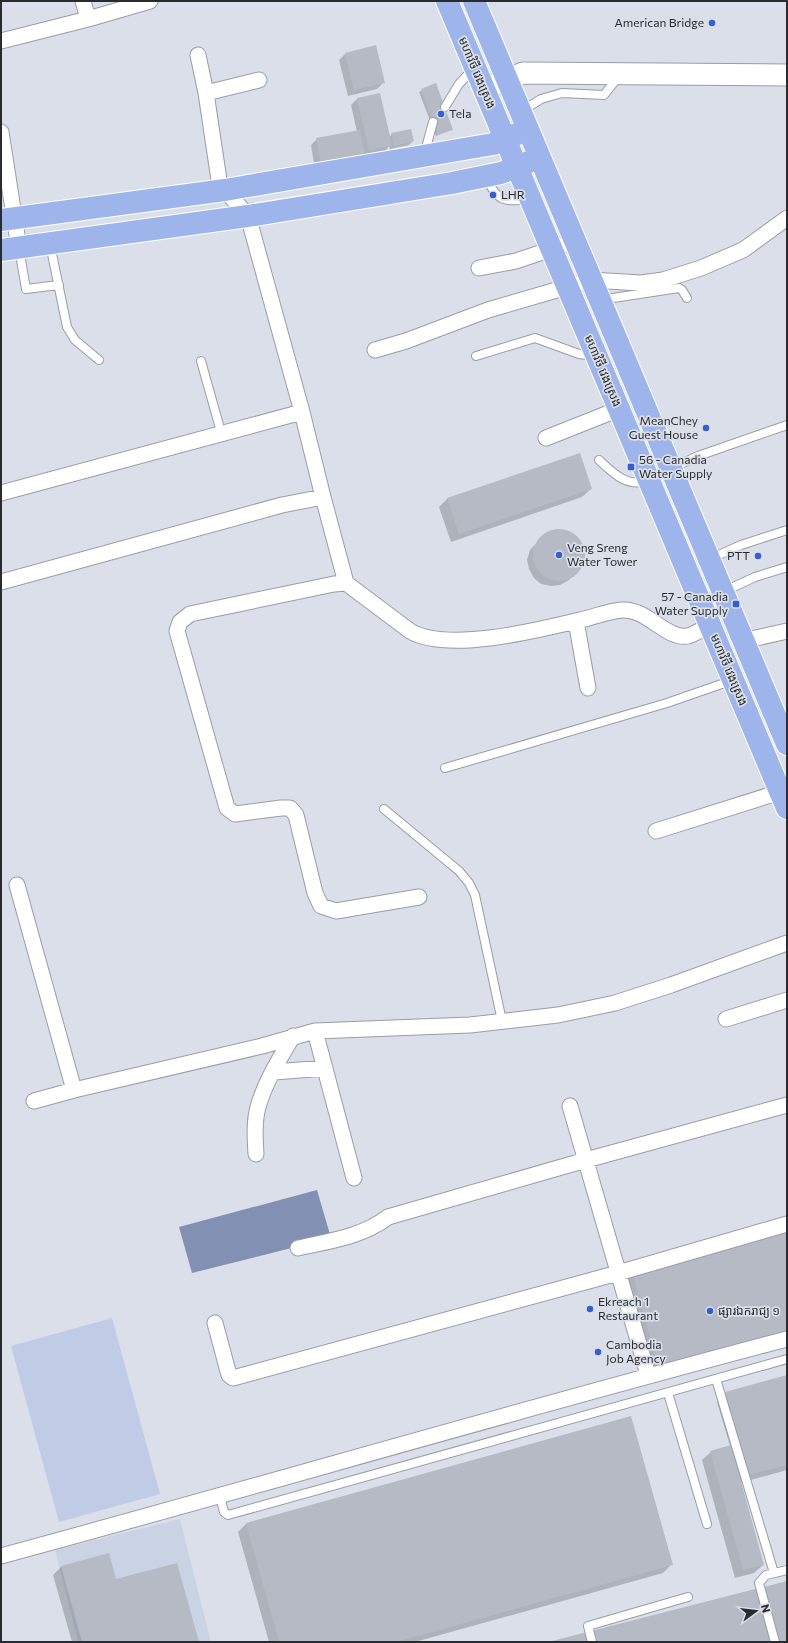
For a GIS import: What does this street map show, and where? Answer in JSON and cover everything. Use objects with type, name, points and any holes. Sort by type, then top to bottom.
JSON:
[{"type":"main road","name":"មហាវិថី វេងស្រេង","points":[[447,1],[784,800]]},
{"type":"main road","name":"មហាវិថី វេងស្រេង","points":[[474,1],[787,744]]},
{"type":"main road","points":[[8,219],[224,190],[493,144],[505,139],[524,121]]},
{"type":"main road","points":[[10,249],[248,216],[486,176],[501,173],[540,157]]},
{"type":"street","points":[[83,1],[88,19]]},
{"type":"street","points":[[1,41],[88,19],[150,1]]},
{"type":"street","points":[[198,55],[206,93],[219,180],[224,190],[248,216],[302,412],[346,583],[410,631],[420,636],[430,638],[481,639],[548,628],[622,610],[635,611],[645,615],[678,635],[688,636],[710,625]]},
{"type":"street","points":[[484,89],[523,73],[787,76]]},
{"type":"street","points":[[206,93],[259,80]]},
{"type":"street","points":[[1,132],[10,249]]},
{"type":"street","points":[[375,350],[406,341],[488,310],[567,286],[591,280],[641,283],[663,280],[701,268],[743,250],[787,218]]},
{"type":"street","points":[[479,268],[516,261],[552,250],[574,241]]},
{"type":"street","points":[[546,438],[619,409]]},
{"type":"street","points":[[1,493],[221,432],[302,412]]},
{"type":"street","points":[[1,582],[282,505],[323,497]]},
{"type":"street","points":[[346,583],[334,584],[190,614],[180,622],[177,631],[227,808],[235,814],[290,808],[296,815],[315,893],[321,906],[336,911],[419,897]]},
{"type":"street","points":[[576,621],[588,688]]},
{"type":"street","points":[[743,641],[787,631]]},
{"type":"street","points":[[656,830],[784,800]]},
{"type":"street","points":[[17,885],[74,1090]]},
{"type":"street","points":[[34,1101],[74,1090],[262,1046],[315,1031],[470,1025],[558,1015],[614,1003],[671,985],[787,943]]},
{"type":"street","points":[[726,1019],[787,1000]]},
{"type":"street","points":[[315,1031],[354,1178]]},
{"type":"street","points":[[256,1154],[255,1128],[258,1107],[266,1086],[293,1036]]},
{"type":"street","points":[[274,1072],[325,1068]]},
{"type":"street","points":[[570,1106],[648,1375]]},
{"type":"street","points":[[298,1248],[369,1230],[388,1218],[586,1160],[787,1106]]},
{"type":"street","points":[[215,1323],[229,1375],[233,1378],[618,1273],[787,1224]]},
{"type":"street","points":[[1,1556],[220,1496],[648,1375],[787,1339]]},
{"type":"lane","points":[[445,106],[459,84],[475,66]]},
{"type":"lane","points":[[524,121],[541,99],[562,93],[604,94],[621,74]]},
{"type":"lane","points":[[423,155],[433,122]]},
{"type":"lane","points":[[486,176],[493,194],[509,201],[531,199]]},
{"type":"lane","points":[[50,244],[67,327],[75,340],[99,360]]},
{"type":"lane","points":[[10,249],[26,289],[58,285]]},
{"type":"lane","points":[[600,300],[679,288],[687,298]]},
{"type":"lane","points":[[476,356],[535,338],[579,354],[597,356]]},
{"type":"lane","points":[[201,361],[221,432]]},
{"type":"lane","points":[[671,469],[698,456],[787,425]]},
{"type":"lane","points":[[599,460],[618,478],[640,483],[649,479]]},
{"type":"lane","points":[[709,560],[741,545],[787,530]]},
{"type":"lane","points":[[700,602],[755,577],[787,566]]},
{"type":"lane","points":[[445,768],[667,704],[733,680]]},
{"type":"lane","points":[[384,809],[459,871],[469,882],[475,895],[502,1021]]},
{"type":"lane","points":[[220,1496],[224,1512],[228,1515],[787,1359]]},
{"type":"lane","points":[[716,1379],[774,1573]]},
{"type":"lane","points":[[668,1393],[707,1524]]},
{"type":"lane","points":[[775,1642],[759,1583],[766,1575],[787,1570]]},
{"type":"lane","points":[[592,1642],[588,1626],[688,1597]]},
{"type":"shaded area","points":[[317,1190],[331,1238],[192,1273],[179,1227]]},
{"type":"shaded area","points":[[112,1318],[160,1494],[59,1522],[11,1346]]},
{"type":"shaded area","points":[[180,1519],[211,1642],[78,1642],[55,1550]]},
{"type":"building","points":[[376,45],[385,83],[354,90],[345,53]]},
{"type":"building","points":[[436,83],[453,130],[438,135],[421,89]]},
{"type":"building","points":[[380,93],[392,145],[369,151],[357,98]]},
{"type":"building","points":[[411,129],[414,141],[394,146],[391,133]]},
{"type":"building","points":[[360,130],[365,157],[321,165],[316,138]]},
{"type":"building","points":[[580,453],[592,489],[459,534],[447,498]]},
{"type":"building","name":"Veng Sreng Water Tower","points":[[559,529],[569,531],[577,537],[583,545],[585,555],[583,565],[577,573],[569,579],[559,581],[549,579],[541,573],[535,565],[533,555],[535,545],[541,537],[549,531]]},
{"type":"building","name":"ផ្សារឯករាជ្យ ១","points":[[787,1229],[787,1336],[659,1370],[632,1271]]},
{"type":"building","points":[[787,1375],[787,1465],[748,1475],[725,1392]]},
{"type":"building","points":[[631,1416],[673,1565],[396,1642],[279,1642],[246,1523]]},
{"type":"building","points":[[731,1445],[764,1565],[743,1570],[710,1451]]},
{"type":"building","points":[[109,1553],[116,1579],[177,1563],[199,1642],[82,1642],[61,1566]]},
{"type":"building","points":[[787,1581],[787,1642],[552,1642],[552,1641]]},
{"type":"place","name":"American Bridge","points":[[712,23]]},
{"type":"place","name":"Tela","points":[[441,114]]},
{"type":"place","name":"LHR","points":[[493,195]]},
{"type":"place","name":"MeanChey Guest House","points":[[706,428]]},
{"type":"place","name":"56 - Canadia Water Supply","points":[[631,467]]},
{"type":"place","name":"Veng Sreng Water Tower","points":[[559,555]]},
{"type":"place","name":"PTT","points":[[758,556]]},
{"type":"place","name":"57 - Canadia Water Supply","points":[[736,604]]},
{"type":"place","name":"Ekreach 1 Restaurant","points":[[590,1309]]},
{"type":"place","name":"ផ្សារឯករាជ្យ ១","points":[[710,1311]]},
{"type":"place","name":"Cambodia Job Agency","points":[[598,1352]]}]
